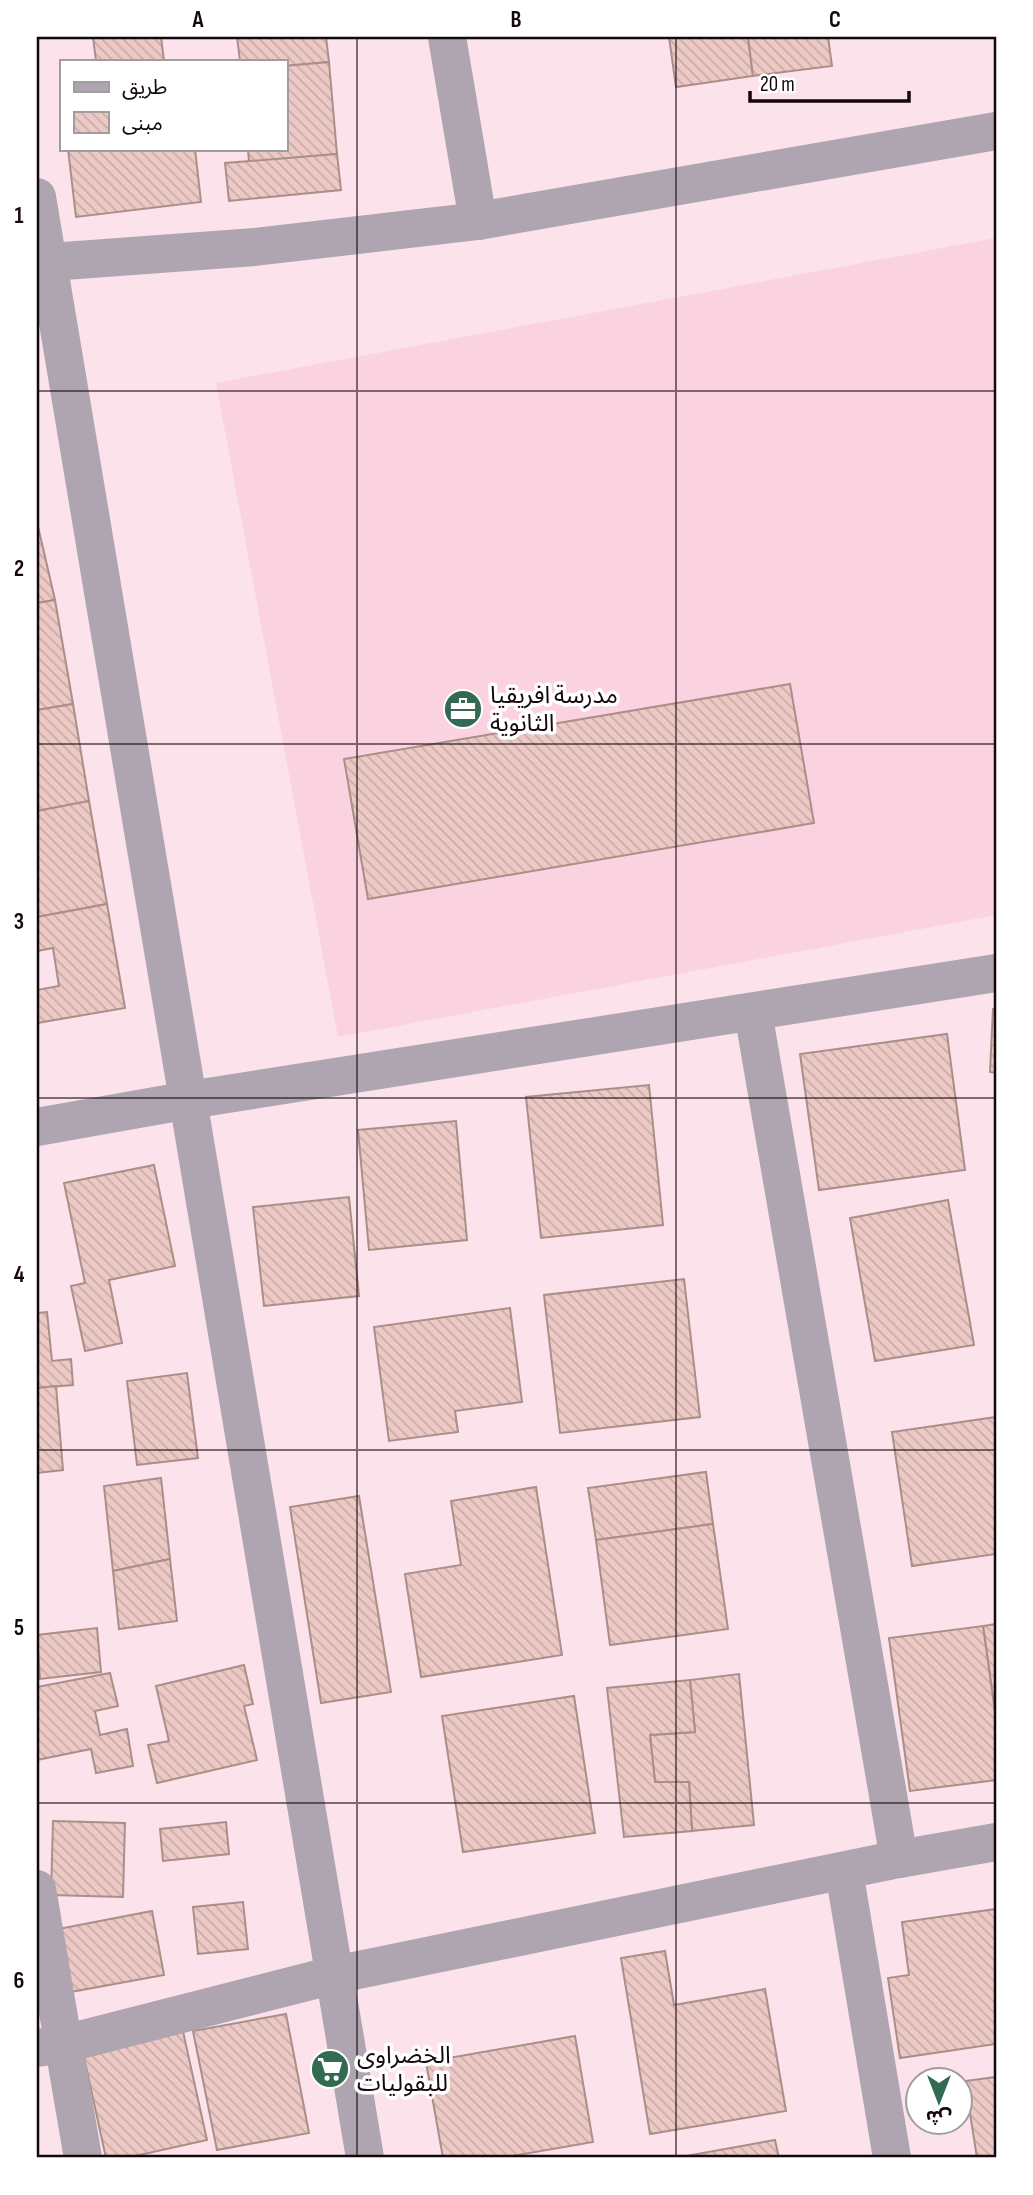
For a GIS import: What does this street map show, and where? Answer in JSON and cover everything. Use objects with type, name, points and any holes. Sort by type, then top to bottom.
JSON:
[{"type":"street","points":[[447,37],[478,221]]},
{"type":"street","points":[[42,262],[255,247],[478,221],[996,131]]},
{"type":"street","points":[[37,197],[42,262],[189,1100],[365,2158]]},
{"type":"street","points":[[37,1127],[189,1100],[996,973]]},
{"type":"street","points":[[753,1012],[899,1859]]},
{"type":"street","points":[[50,2046],[334,1975],[899,1859],[996,1842]]},
{"type":"street","points":[[844,1871],[892,2158]]},
{"type":"street","points":[[37,1889],[50,2046],[83,2158]]},
{"type":"shaded area","points":[[996,238],[996,915],[338,1037],[216,383]]},
{"type":"building","points":[[93,37],[161,37],[164,60],[96,60]]},
{"type":"building","points":[[237,37],[326,37],[329,62],[287,66],[287,60],[240,60]]},
{"type":"building","points":[[669,37],[748,37],[753,76],[676,87]]},
{"type":"building","points":[[748,37],[828,37],[832,66],[753,76]]},
{"type":"building","points":[[329,62],[337,154],[249,162],[248,150],[287,150],[287,66]]},
{"type":"building","points":[[68,150],[195,150],[201,202],[76,217]]},
{"type":"building","points":[[337,154],[341,190],[229,201],[225,163]]},
{"type":"building","points":[[37,522],[55,600],[37,603]]},
{"type":"building","points":[[55,600],[73,704],[37,710],[37,603]]},
{"type":"building","points":[[790,684],[814,823],[368,899],[344,759]]},
{"type":"building","points":[[73,704],[89,801],[37,811],[37,710]]},
{"type":"building","points":[[89,801],[107,904],[37,917],[37,811]]},
{"type":"building","points":[[107,904],[125,1008],[37,1023],[37,990],[59,986],[53,948],[37,951],[37,917]]},
{"type":"building","points":[[996,1008],[996,1073],[990,1072],[993,1009]]},
{"type":"building","points":[[947,1034],[965,1170],[819,1190],[800,1054]]},
{"type":"building","points":[[649,1085],[663,1225],[541,1238],[526,1097]]},
{"type":"building","points":[[456,1121],[467,1240],[369,1250],[358,1130]]},
{"type":"building","points":[[154,1165],[175,1266],[109,1280],[122,1343],[85,1351],[71,1286],[85,1283],[64,1183]]},
{"type":"building","points":[[349,1197],[359,1296],[264,1306],[253,1207]]},
{"type":"building","points":[[948,1200],[974,1345],[875,1361],[850,1218]]},
{"type":"building","points":[[684,1279],[700,1417],[560,1433],[544,1295]]},
{"type":"building","points":[[510,1308],[522,1402],[455,1411],[458,1432],[389,1441],[374,1327]]},
{"type":"building","points":[[47,1312],[52,1361],[71,1359],[73,1385],[37,1388],[37,1313]]},
{"type":"building","points":[[187,1373],[198,1458],[137,1465],[127,1381]]},
{"type":"building","points":[[56,1386],[63,1470],[37,1473],[37,1388]]},
{"type":"building","points":[[996,1417],[996,1554],[912,1566],[892,1432]]},
{"type":"building","points":[[706,1472],[713,1524],[596,1540],[588,1488]]},
{"type":"building","points":[[161,1478],[170,1559],[113,1571],[104,1486]]},
{"type":"building","points":[[536,1487],[562,1655],[421,1677],[405,1574],[461,1565],[451,1501]]},
{"type":"building","points":[[359,1496],[391,1692],[321,1703],[290,1507]]},
{"type":"building","points":[[713,1524],[728,1629],[610,1645],[596,1540]]},
{"type":"building","points":[[170,1559],[177,1621],[119,1629],[113,1571]]},
{"type":"building","points":[[996,1624],[996,1719],[983,1626]]},
{"type":"building","points":[[983,1626],[996,1719],[996,1780],[910,1791],[889,1638]]},
{"type":"building","points":[[97,1628],[101,1672],[40,1679],[37,1635]]},
{"type":"building","points":[[244,1665],[253,1704],[244,1706],[257,1760],[157,1783],[148,1745],[169,1741],[156,1686]]},
{"type":"building","points":[[110,1673],[118,1706],[95,1711],[100,1735],[127,1729],[133,1766],[96,1773],[91,1749],[37,1760],[37,1687]]},
{"type":"building","points":[[739,1674],[754,1825],[692,1831],[689,1782],[655,1782],[650,1735],[695,1732],[690,1680]]},
{"type":"building","points":[[690,1680],[695,1732],[650,1735],[655,1782],[689,1782],[692,1831],[624,1837],[607,1688]]},
{"type":"building","points":[[574,1696],[595,1833],[463,1852],[442,1716]]},
{"type":"building","points":[[53,1821],[125,1823],[123,1897],[51,1895]]},
{"type":"building","points":[[226,1822],[229,1854],[163,1861],[160,1829]]},
{"type":"building","points":[[243,1902],[248,1949],[198,1954],[193,1907]]},
{"type":"building","points":[[996,1909],[996,2044],[900,2058],[888,1978],[909,1975],[902,1922]]},
{"type":"building","points":[[152,1911],[164,1975],[65,1993],[53,1930]]},
{"type":"building","points":[[665,1951],[674,2005],[765,1989],[786,2111],[650,2134],[621,1958]]},
{"type":"building","points":[[286,2014],[309,2133],[217,2150],[193,2031]]},
{"type":"building","points":[[182,2027],[207,2140],[126,2158],[106,2158],[82,2048]]},
{"type":"building","points":[[575,2036],[593,2142],[501,2158],[443,2158],[426,2062]]},
{"type":"building","points":[[996,2077],[996,2158],[977,2158],[974,2136],[974,2080]]},
{"type":"building","points":[[775,2140],[779,2158],[675,2158]]},
{"type":"place","name":"مدرسة افريقيا الثانوية","points":[[463,709]]},
{"type":"place","name":"الخضراوى للبقوليات","points":[[330,2069]]}]
